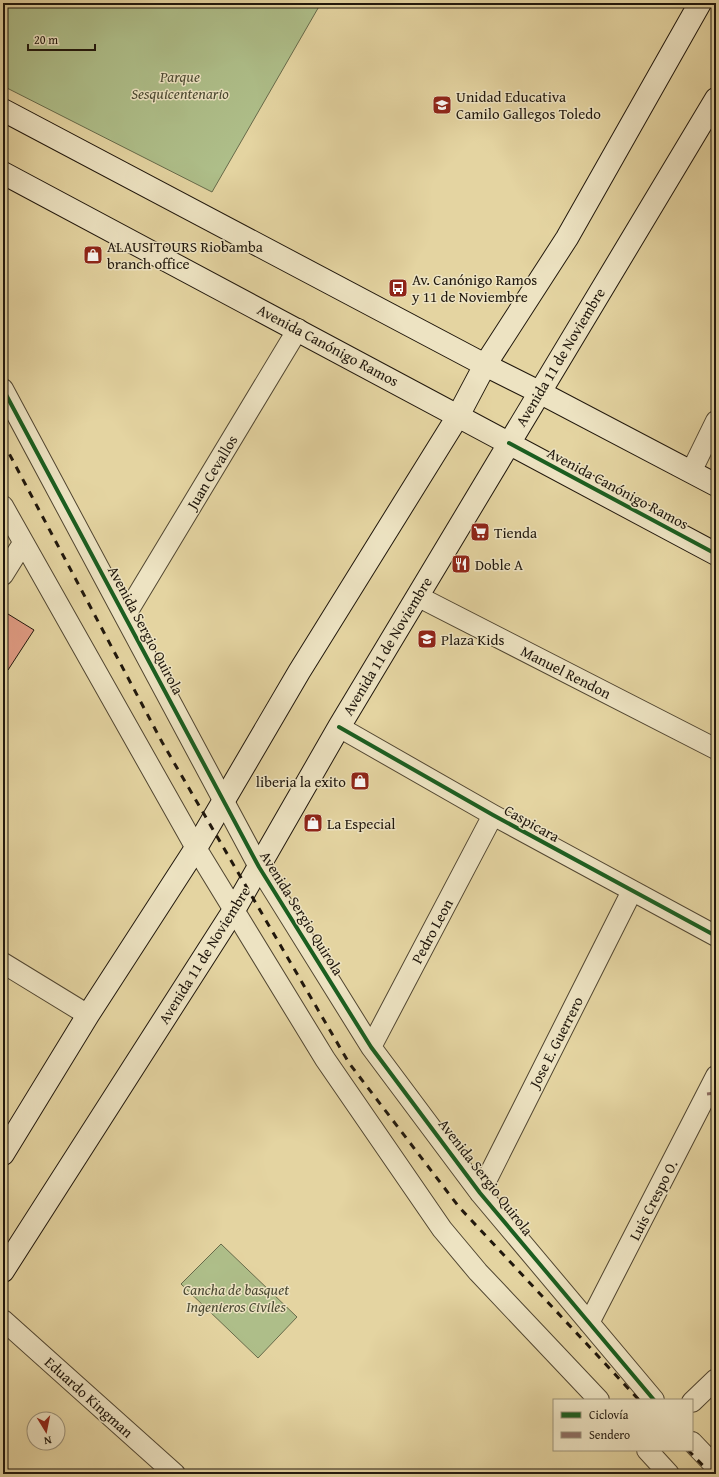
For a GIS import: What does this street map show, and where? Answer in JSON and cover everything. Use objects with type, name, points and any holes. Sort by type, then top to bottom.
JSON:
[{"type":"main road","points":[[3,1154],[88,1015],[196,848],[299,672],[458,416],[485,365],[566,238],[700,3]]},
{"type":"main road","name":"Avenida 11 de Noviembre","points":[[3,1270],[234,910],[339,727],[716,99]]},
{"type":"main road","points":[[3,110],[485,365],[716,485]]},
{"type":"main road","name":"Avenida Canónigo Ramos","points":[[3,173],[298,329],[716,554]]},
{"type":"street","name":"Juan Cevallos","points":[[125,616],[298,329]]},
{"type":"street","name":"Avenida Sergio Quirola","points":[[3,390],[259,867],[371,1047],[480,1194],[653,1399]]},
{"type":"street","points":[[692,472],[716,421]]},
{"type":"street","points":[[3,506],[22,543],[196,848],[325,1060],[442,1229],[478,1272],[598,1399]]},
{"type":"street","points":[[3,575],[22,543]]},
{"type":"street","name":"Manuel Rendon","points":[[417,596],[716,749]]},
{"type":"street","name":"Caspicara","points":[[339,727],[493,815],[716,936]]},
{"type":"street","name":"Pedro Leon","points":[[371,1047],[493,815]]},
{"type":"street","name":"Jose E. Guerrero","points":[[480,1194],[632,891]]},
{"type":"street","points":[[3,963],[88,1015]]},
{"type":"street","name":"Luis Crespo O.","points":[[589,1323],[716,1076]]},
{"type":"street","name":"Eduardo Kingman","points":[[3,1320],[161,1470]]},
{"type":"street","points":[[693,1401],[716,1379]]},
{"type":"street","points":[[693,1443],[716,1467]]},
{"type":"street","points":[[647,1451],[669,1474]]},
{"type":"green space","name":"Parque Sesquicentenario","points":[[3,3],[321,3],[212,192],[3,86]]},
{"type":"green space","name":"Cancha de basquet Ingenieros Civiles","points":[[221,1244],[297,1317],[258,1358],[181,1284]]},
{"type":"building","points":[[8,614],[34,630],[8,670],[3,666],[3,621]]},
{"type":"railway","points":[[3,442],[162,742],[349,1063],[459,1207],[638,1399]]},
{"type":"railway","points":[[689,1451],[711,1474]]},
{"type":"marked path","points":[[707,1094],[716,1093]]},
{"type":"cycle path","points":[[3,389],[259,867],[371,1047],[480,1193],[653,1399]]},
{"type":"cycle path","points":[[509,443],[716,554]]},
{"type":"cycle path","points":[[339,727],[493,815],[716,936]]},
{"type":"place","name":"Unidad Educativa Camilo Gallegos Toledo","points":[[442,105]]},
{"type":"place","name":"ALAUSITOURS Riobamba branch office","points":[[93,255]]},
{"type":"place","name":"Av. Canónigo Ramos y 11 de Noviembre","points":[[398,288]]},
{"type":"place","name":"Tienda","points":[[480,532]]},
{"type":"place","name":"Doble A","points":[[461,564]]},
{"type":"place","name":"Plaza Kids","points":[[427,639]]},
{"type":"place","name":"liberia la exito","points":[[360,781]]},
{"type":"place","name":"La Especial","points":[[313,823]]}]
